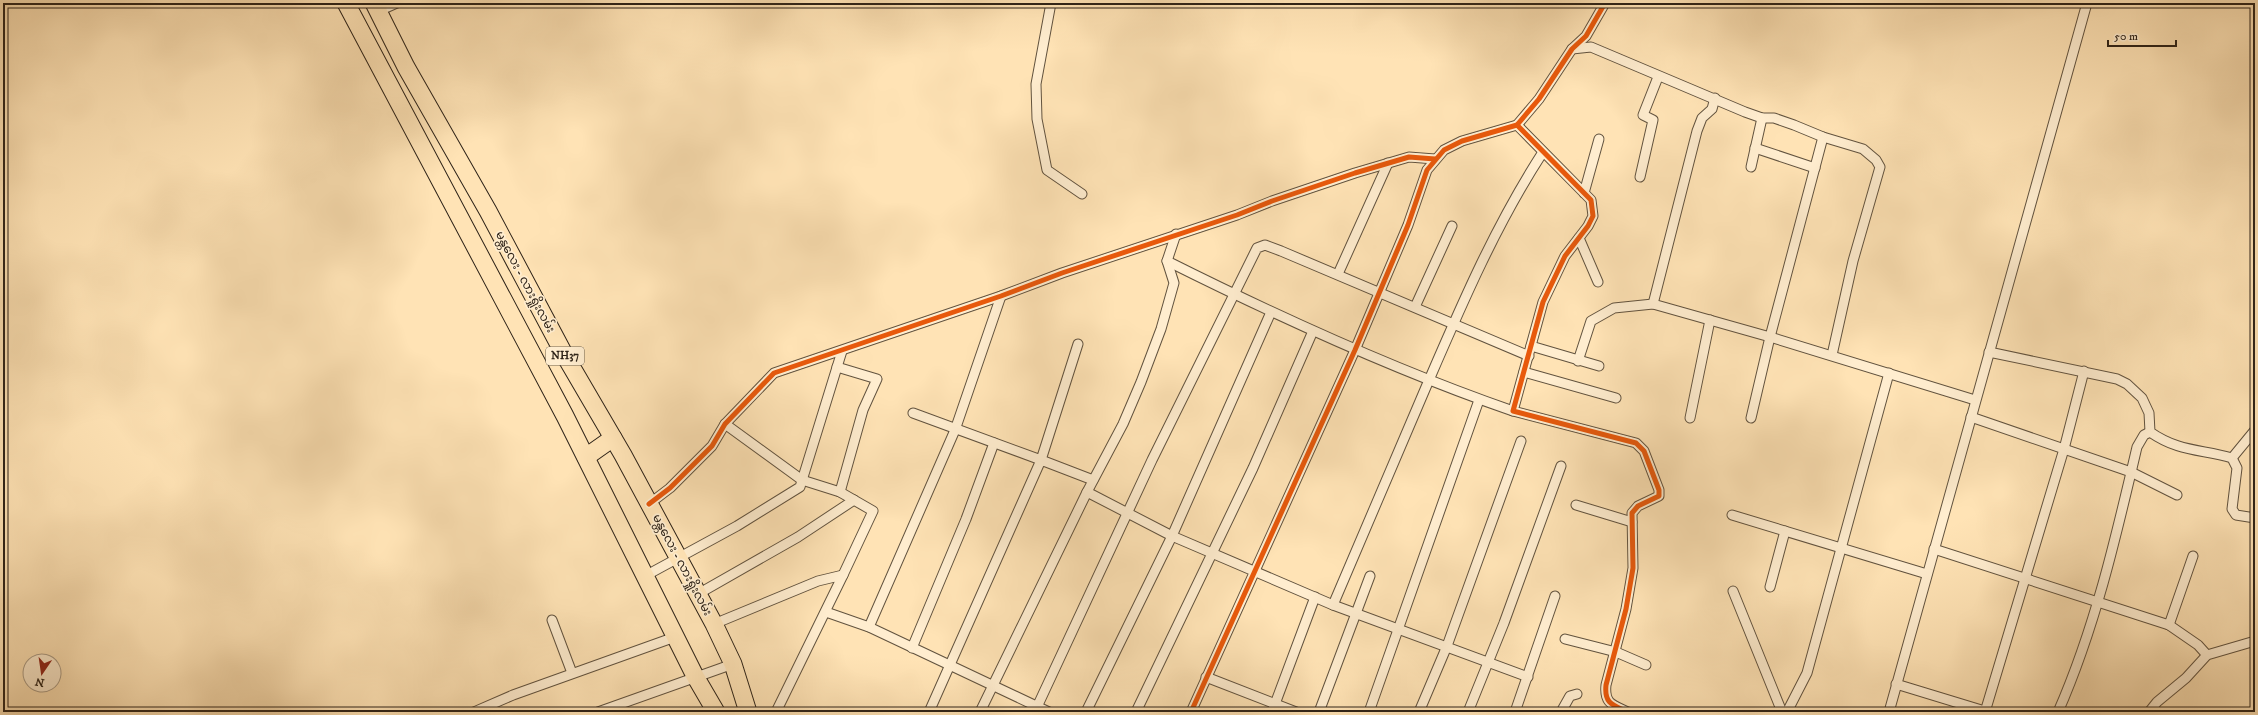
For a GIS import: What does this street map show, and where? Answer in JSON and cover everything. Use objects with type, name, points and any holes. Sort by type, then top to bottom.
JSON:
[{"type":"highway","name":"NH37","points":[[346,3],[586,456],[675,637],[716,712]]},
{"type":"highway","name":"မန္တလေး - လားရှိုးလမ်း","points":[[376,7],[406,67],[488,211],[564,354],[613,438],[714,624],[733,664],[748,712]]},
{"type":"highway","points":[[586,456],[613,438]]},
{"type":"street","points":[[376,7],[398,3]]},
{"type":"street","points":[[1051,3],[1036,84],[1037,119],[1047,170],[1082,194]]},
{"type":"street","points":[[1190,712],[1355,350],[1408,225],[1427,170],[1434,159],[1444,150],[1462,141],[1516,125],[1540,99],[1572,49],[1586,36],[1606,3]]},
{"type":"street","points":[[1889,712],[2087,3]]},
{"type":"street","points":[[1586,36],[1591,47]]},
{"type":"street","points":[[1572,49],[1591,47],[1658,77],[1715,98],[1762,118],[1774,118],[1823,137],[1863,149],[1876,160],[1880,167],[1853,261],[1832,355]]},
{"type":"street","points":[[1640,177],[1653,120],[1643,115],[1658,77]]},
{"type":"street","points":[[1653,304],[1697,131],[1702,118],[1712,109],[1715,98]]},
{"type":"street","points":[[1751,167],[1762,118]]},
{"type":"street","points":[[1512,411],[1529,356],[1543,302],[1554,276],[1565,256],[1588,226],[1593,216],[1591,200],[1516,125]]},
{"type":"street","points":[[1751,418],[1770,337],[1823,137]]},
{"type":"street","points":[[1584,193],[1599,140]]},
{"type":"street","points":[[1755,148],[1815,168]]},
{"type":"street","points":[[1334,605],[1452,324],[1494,236],[1519,189],[1543,152]]},
{"type":"street","points":[[649,504],[670,488],[712,446],[726,424],[774,374],[1176,234],[1388,163],[1409,157],[1434,159]]},
{"type":"street","points":[[1338,274],[1388,163]]},
{"type":"street","points":[[1415,308],[1452,226]]},
{"type":"street","points":[[980,712],[991,686],[1087,492],[1123,424],[1161,329],[1174,283],[1167,261],[1176,234]]},
{"type":"street","points":[[1579,238],[1598,282]]},
{"type":"street","points":[[1037,707],[1129,513],[1152,460],[1257,248],[1265,245],[1379,291],[1415,308],[1529,356]]},
{"type":"street","points":[[1167,261],[1271,312],[1355,350],[1429,381],[1512,411],[1636,443],[1644,451],[1659,490],[1659,496],[1638,506],[1632,513],[1633,568],[1616,652],[1605,695],[1609,702],[1628,712]]},
{"type":"street","points":[[869,627],[955,430],[1001,296]]},
{"type":"street","points":[[1578,361],[1591,321],[1614,308],[1636,304],[1653,304],[1832,355],[1976,400]]},
{"type":"street","points":[[1086,712],[1172,536],[1271,312]]},
{"type":"street","points":[[1690,418],[1710,320]]},
{"type":"street","points":[[1136,712],[1253,468],[1313,331]]},
{"type":"street","points":[[929,712],[951,666],[1041,460],[1078,344]]},
{"type":"street","points":[[1531,346],[1599,366]]},
{"type":"street","points":[[645,576],[737,526],[800,487],[842,351]]},
{"type":"street","points":[[1989,352],[2117,379],[2142,398],[2149,413],[2150,432]]},
{"type":"street","points":[[837,367],[877,379],[876,385],[863,410],[840,492]]},
{"type":"street","points":[[1896,684],[1986,712],[2024,578],[2064,449],[2084,371]]},
{"type":"street","points":[[1524,372],[1616,398]]},
{"type":"street","points":[[1787,712],[1807,673],[1889,373]]},
{"type":"street","points":[[1368,712],[1399,630],[1479,400]]},
{"type":"street","points":[[914,413],[955,430],[1093,480]]},
{"type":"street","points":[[1971,417],[2131,472],[2177,495]]},
{"type":"street","points":[[726,424],[802,480],[840,492],[873,512],[826,612],[776,712]]},
{"type":"street","points":[[2232,458],[2255,430]]},
{"type":"street","points":[[2150,432],[2166,443],[2190,451],[2232,458]]},
{"type":"street","points":[[2058,712],[2076,670],[2097,601],[2137,447],[2144,435],[2150,432]]},
{"type":"street","points":[[1419,712],[1447,646],[1521,441]]},
{"type":"street","points":[[912,648],[966,520],[994,443]]},
{"type":"street","points":[[2232,458],[2237,468],[2232,509],[2236,515],[2255,518]]},
{"type":"street","points":[[1468,712],[1518,588],[1561,466]]},
{"type":"street","points":[[1087,492],[1172,536],[1355,614],[1447,646],[1528,677]]},
{"type":"street","points":[[698,594],[798,537],[854,500]]},
{"type":"street","points":[[1576,506],[1632,522]]},
{"type":"street","points":[[1732,515],[1927,574]]},
{"type":"street","points":[[1770,587],[1785,531]]},
{"type":"street","points":[[1934,549],[2169,625],[2198,645],[2207,655]]},
{"type":"street","points":[[2169,625],[2193,556]]},
{"type":"street","points":[[714,624],[818,581],[843,575]]},
{"type":"street","points":[[1319,712],[1370,576]]},
{"type":"street","points":[[1733,591],[1782,712]]},
{"type":"street","points":[[1515,712],[1555,596]]},
{"type":"street","points":[[1274,708],[1315,597]]},
{"type":"street","points":[[826,612],[869,627],[991,686],[1049,712]]},
{"type":"street","points":[[552,620],[572,673]]},
{"type":"street","points":[[474,712],[513,695],[675,637]]},
{"type":"street","points":[[1565,639],[1616,652],[1646,666]]},
{"type":"street","points":[[2149,712],[2157,702],[2186,678],[2207,655],[2255,641]]},
{"type":"street","points":[[598,712],[695,676],[733,664]]},
{"type":"street","points":[[1206,677],[1274,708],[1296,712]]},
{"type":"street","points":[[1561,712],[1570,696],[1577,694]]},
{"type":"cycle path","points":[[1191,712],[1355,350],[1408,225],[1427,170],[1444,150],[1462,141],[1517,125],[1539,99],[1572,49],[1586,36],[1605,3]]},
{"type":"cycle path","points":[[1517,125],[1591,200],[1593,216],[1588,226],[1565,256],[1543,302],[1513,411],[1636,443],[1644,451],[1659,490],[1659,496],[1638,506],[1632,513],[1633,568],[1626,609],[1606,685],[1606,696],[1608,700],[1614,705],[1628,712]]},
{"type":"cycle path","points":[[649,504],[670,488],[712,446],[725,424],[774,373],[1001,296],[1062,273],[1237,215],[1272,201],[1355,173],[1409,157],[1435,159]]}]
